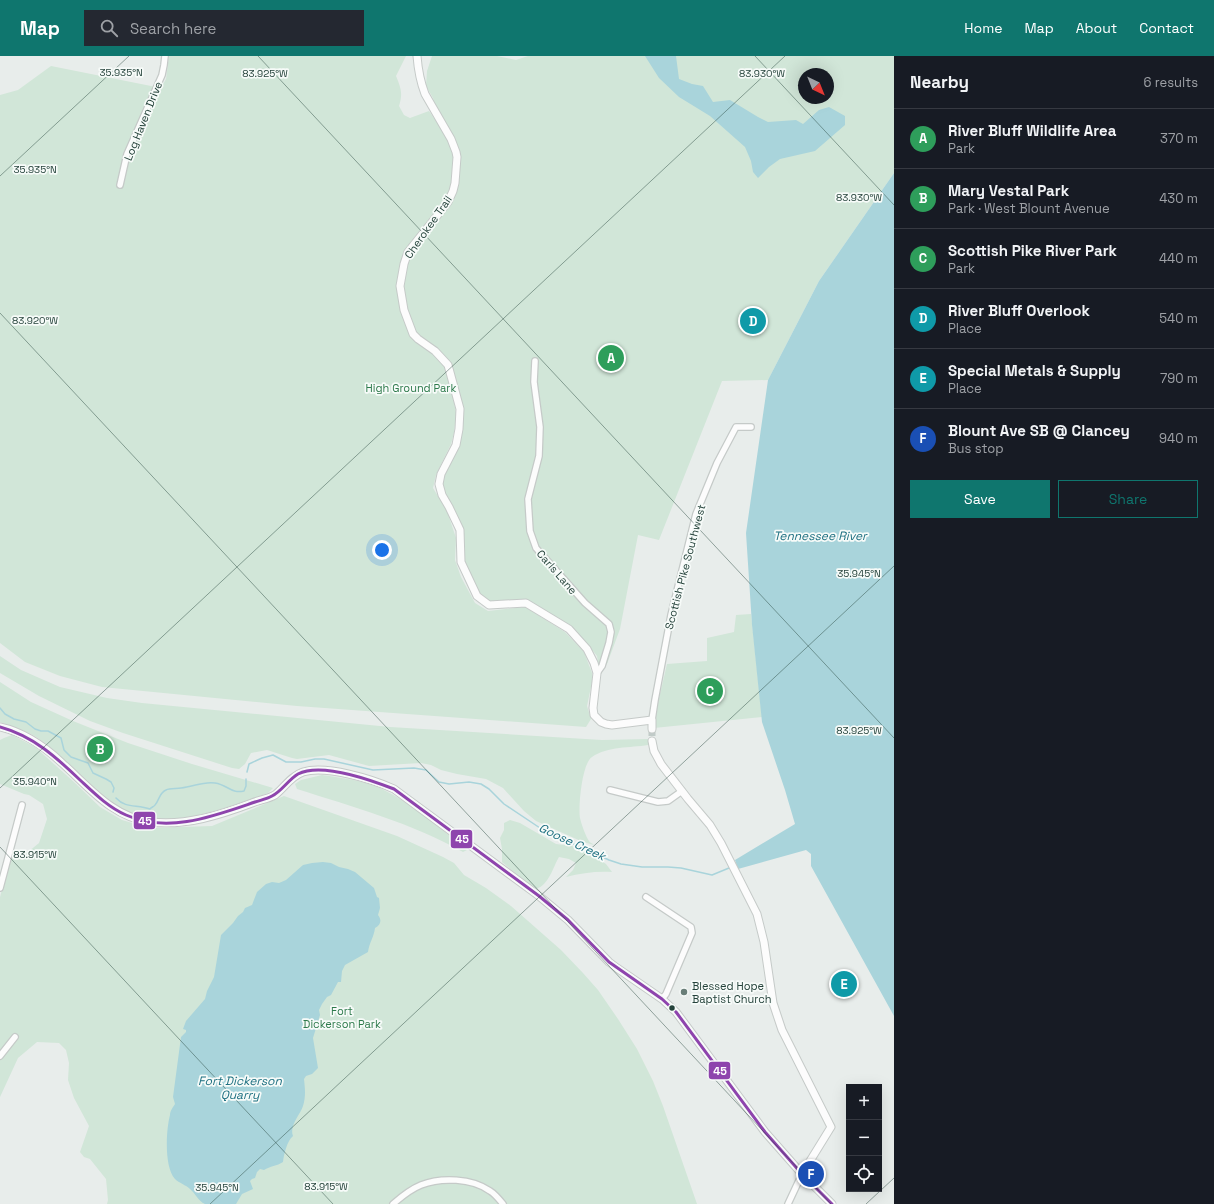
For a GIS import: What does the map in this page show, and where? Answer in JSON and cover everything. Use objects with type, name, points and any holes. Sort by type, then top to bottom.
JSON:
[{"type":"street","name":"Log Haven Drive","points":[[120,185],[127,154],[162,75],[165,56]]},
{"type":"street","name":"Cherokee Trail","points":[[417,56],[419,76],[423,90],[454,144],[457,157],[455,184],[452,193],[448,202],[408,252],[400,286],[404,310],[413,334],[435,351],[448,365],[460,409],[456,445],[441,474],[439,484],[442,495],[450,507],[460,530],[461,562],[477,596],[489,605],[526,603],[569,629],[588,649],[597,673],[593,708],[594,715],[601,722],[617,725],[652,720]]},
{"type":"street","name":"Carls Lane","points":[[535,361],[534,382],[540,427],[539,456],[528,499],[530,531],[536,548],[585,603],[609,624],[611,632],[609,643],[602,666],[597,673]]},
{"type":"street","name":"Scottish Pike Southwest","points":[[652,729],[655,700],[671,615],[696,514],[717,463],[736,427],[751,427]]},
{"type":"street","points":[[0,727],[34,741],[62,763],[108,805],[130,817],[150,822],[183,822],[205,818],[232,810],[274,795],[302,772],[323,770],[340,772],[379,782],[394,789],[407,797],[539,896],[568,920],[609,962],[662,998],[676,1012],[765,1132],[802,1174],[832,1204]]},
{"type":"street","points":[[652,740],[657,758],[710,825],[721,842],[757,914],[764,942],[773,1003],[782,1030],[831,1127],[802,1174],[788,1204]]},
{"type":"street","points":[[610,790],[658,802],[668,801],[682,791]]},
{"type":"street","points":[[0,888],[22,805]]},
{"type":"street","points":[[646,897],[691,927],[692,933],[666,994],[662,998]]},
{"type":"street","points":[[0,1056],[16,1037]]},
{"type":"street","points":[[393,1204],[419,1185],[432,1181],[458,1180],[489,1190],[503,1204]]},
{"type":"green space","name":"High Ground Park","points":[[169,56],[406,56],[396,76],[401,91],[399,106],[404,115],[410,118],[429,111],[436,121],[439,118],[433,98],[426,86],[427,71],[432,56],[497,56],[516,60],[528,56],[894,56],[894,173],[819,281],[768,380],[722,381],[659,540],[638,535],[620,629],[607,664],[601,669],[599,668],[597,656],[593,651],[587,649],[574,634],[526,603],[489,605],[480,600],[461,562],[460,530],[439,484],[459,429],[456,399],[454,402],[456,413],[454,433],[451,444],[436,475],[433,488],[447,511],[456,538],[455,560],[461,577],[475,603],[488,611],[525,607],[565,632],[584,652],[592,673],[592,682],[587,706],[591,719],[586,727],[297,706],[102,687],[60,676],[25,662],[0,643],[0,95],[18,90],[51,66],[161,88],[166,79]]},
{"type":"green space","points":[[751,614],[762,717],[654,728],[654,720],[667,664],[707,661],[707,638],[734,632],[736,615]]},
{"type":"green space","points":[[0,656],[21,670],[60,687],[107,698],[142,703],[390,727],[602,740],[648,739],[648,745],[612,749],[598,753],[589,761],[583,776],[580,795],[580,812],[586,836],[589,842],[594,845],[583,842],[536,821],[524,811],[503,788],[486,779],[441,770],[431,765],[421,763],[369,766],[329,755],[297,759],[267,750],[251,753],[245,764],[239,769],[232,768],[90,721],[39,696],[0,673]]},
{"type":"green space","points":[[0,682],[31,702],[128,743],[273,788],[268,793],[196,816],[158,818],[140,816],[122,809],[106,800],[51,748],[31,734],[0,722]]},
{"type":"green space","name":"Fort Dickerson Park","points":[[12,735],[35,747],[100,807],[122,820],[149,828],[212,826],[284,796],[397,836],[454,863],[464,875],[486,888],[511,906],[561,950],[598,990],[637,1049],[653,1081],[697,1204],[107,1204],[106,1179],[90,1159],[84,1157],[80,1152],[89,1126],[74,1098],[68,1080],[69,1063],[66,1050],[59,1043],[37,1042],[18,1058],[0,1097],[0,897],[11,856],[17,853],[28,852],[39,843],[47,819],[43,804],[29,795],[0,784],[0,740]]},
{"type":"green space","points":[[322,775],[360,781],[382,789],[415,809],[467,850],[463,852],[423,832],[403,824],[297,789],[295,784],[301,780]]},
{"type":"green space","points":[[510,820],[520,823],[556,844],[572,846],[589,853],[606,864],[612,872],[577,874],[566,877],[573,870],[576,863],[569,859],[559,857],[547,880],[536,889],[502,862],[500,838],[504,830],[504,823]]},
{"type":"water","points":[[645,56],[676,56],[679,79],[703,86],[713,102],[730,100],[768,122],[796,120],[803,124],[819,110],[829,107],[845,116],[845,125],[815,151],[780,159],[758,178],[753,172],[751,161],[745,147],[710,116],[679,97],[659,78]]},
{"type":"water","name":"Tennessee River","points":[[894,173],[894,1016],[811,866],[811,854],[806,850],[738,869],[735,860],[795,824],[762,722],[752,625],[746,533],[768,380],[819,281]]},
{"type":"water","name":"Fort Dickerson Quarry","points":[[312,863],[331,863],[348,869],[355,872],[374,888],[377,897],[379,898],[380,908],[378,915],[380,922],[375,928],[368,952],[345,965],[342,971],[341,982],[338,982],[331,995],[327,997],[319,1010],[320,1015],[313,1038],[318,1068],[304,1079],[304,1102],[292,1128],[293,1136],[287,1144],[283,1162],[264,1170],[260,1169],[255,1178],[250,1181],[253,1189],[242,1194],[236,1204],[205,1204],[192,1191],[175,1179],[169,1166],[167,1148],[168,1130],[170,1112],[175,1104],[173,1097],[181,1037],[186,1032],[186,1030],[183,1029],[186,1021],[205,999],[214,977],[221,935],[245,908],[252,905],[257,892],[266,884],[272,882],[279,883],[286,880],[303,865]]},
{"type":"waterway","points":[[0,708],[5,714],[14,719],[26,722],[35,729],[48,731],[61,738],[64,750],[71,757],[88,763],[93,773],[111,782],[114,788],[113,792]]},
{"type":"waterway","name":"Goose Creek","points":[[247,772],[249,764],[273,755],[286,762],[324,759],[373,770],[414,768],[426,770],[439,782],[449,784],[469,782],[481,784],[489,789],[504,804],[543,830],[621,864],[642,867],[681,868],[712,875],[729,868]]},
{"type":"waterway","points":[[116,798],[124,804],[150,809],[155,805],[162,793],[168,789],[202,783],[215,783],[240,792],[244,791],[246,779]]},
{"type":"tunnel","points":[[652,729],[652,741]]},
{"type":"transit line","name":"45","points":[[0,727],[23,736],[53,755],[96,795],[119,812],[142,820],[158,823],[191,821],[223,813],[270,797],[276,794],[294,776],[308,771],[332,771],[360,777],[394,789],[539,896],[568,920],[609,962],[662,999],[676,1012],[765,1132],[802,1174],[832,1204]]},
{"type":"place","name":"River Bluff Overlook","points":[[753,321]]},
{"type":"place","name":"River Bluff Wildlife Area","points":[[611,358]]},
{"type":"place","name":"Scottish Pike River Park","points":[[710,691]]},
{"type":"place","name":"Mary Vestal Park","points":[[100,749]]},
{"type":"place","name":"Special Metals & Supply","points":[[844,984]]},
{"type":"place","name":"Blessed Hope Baptist Church","points":[[684,992]]},
{"type":"place","name":"Blount Ave SB @ Clancey","points":[[811,1174]]}]
